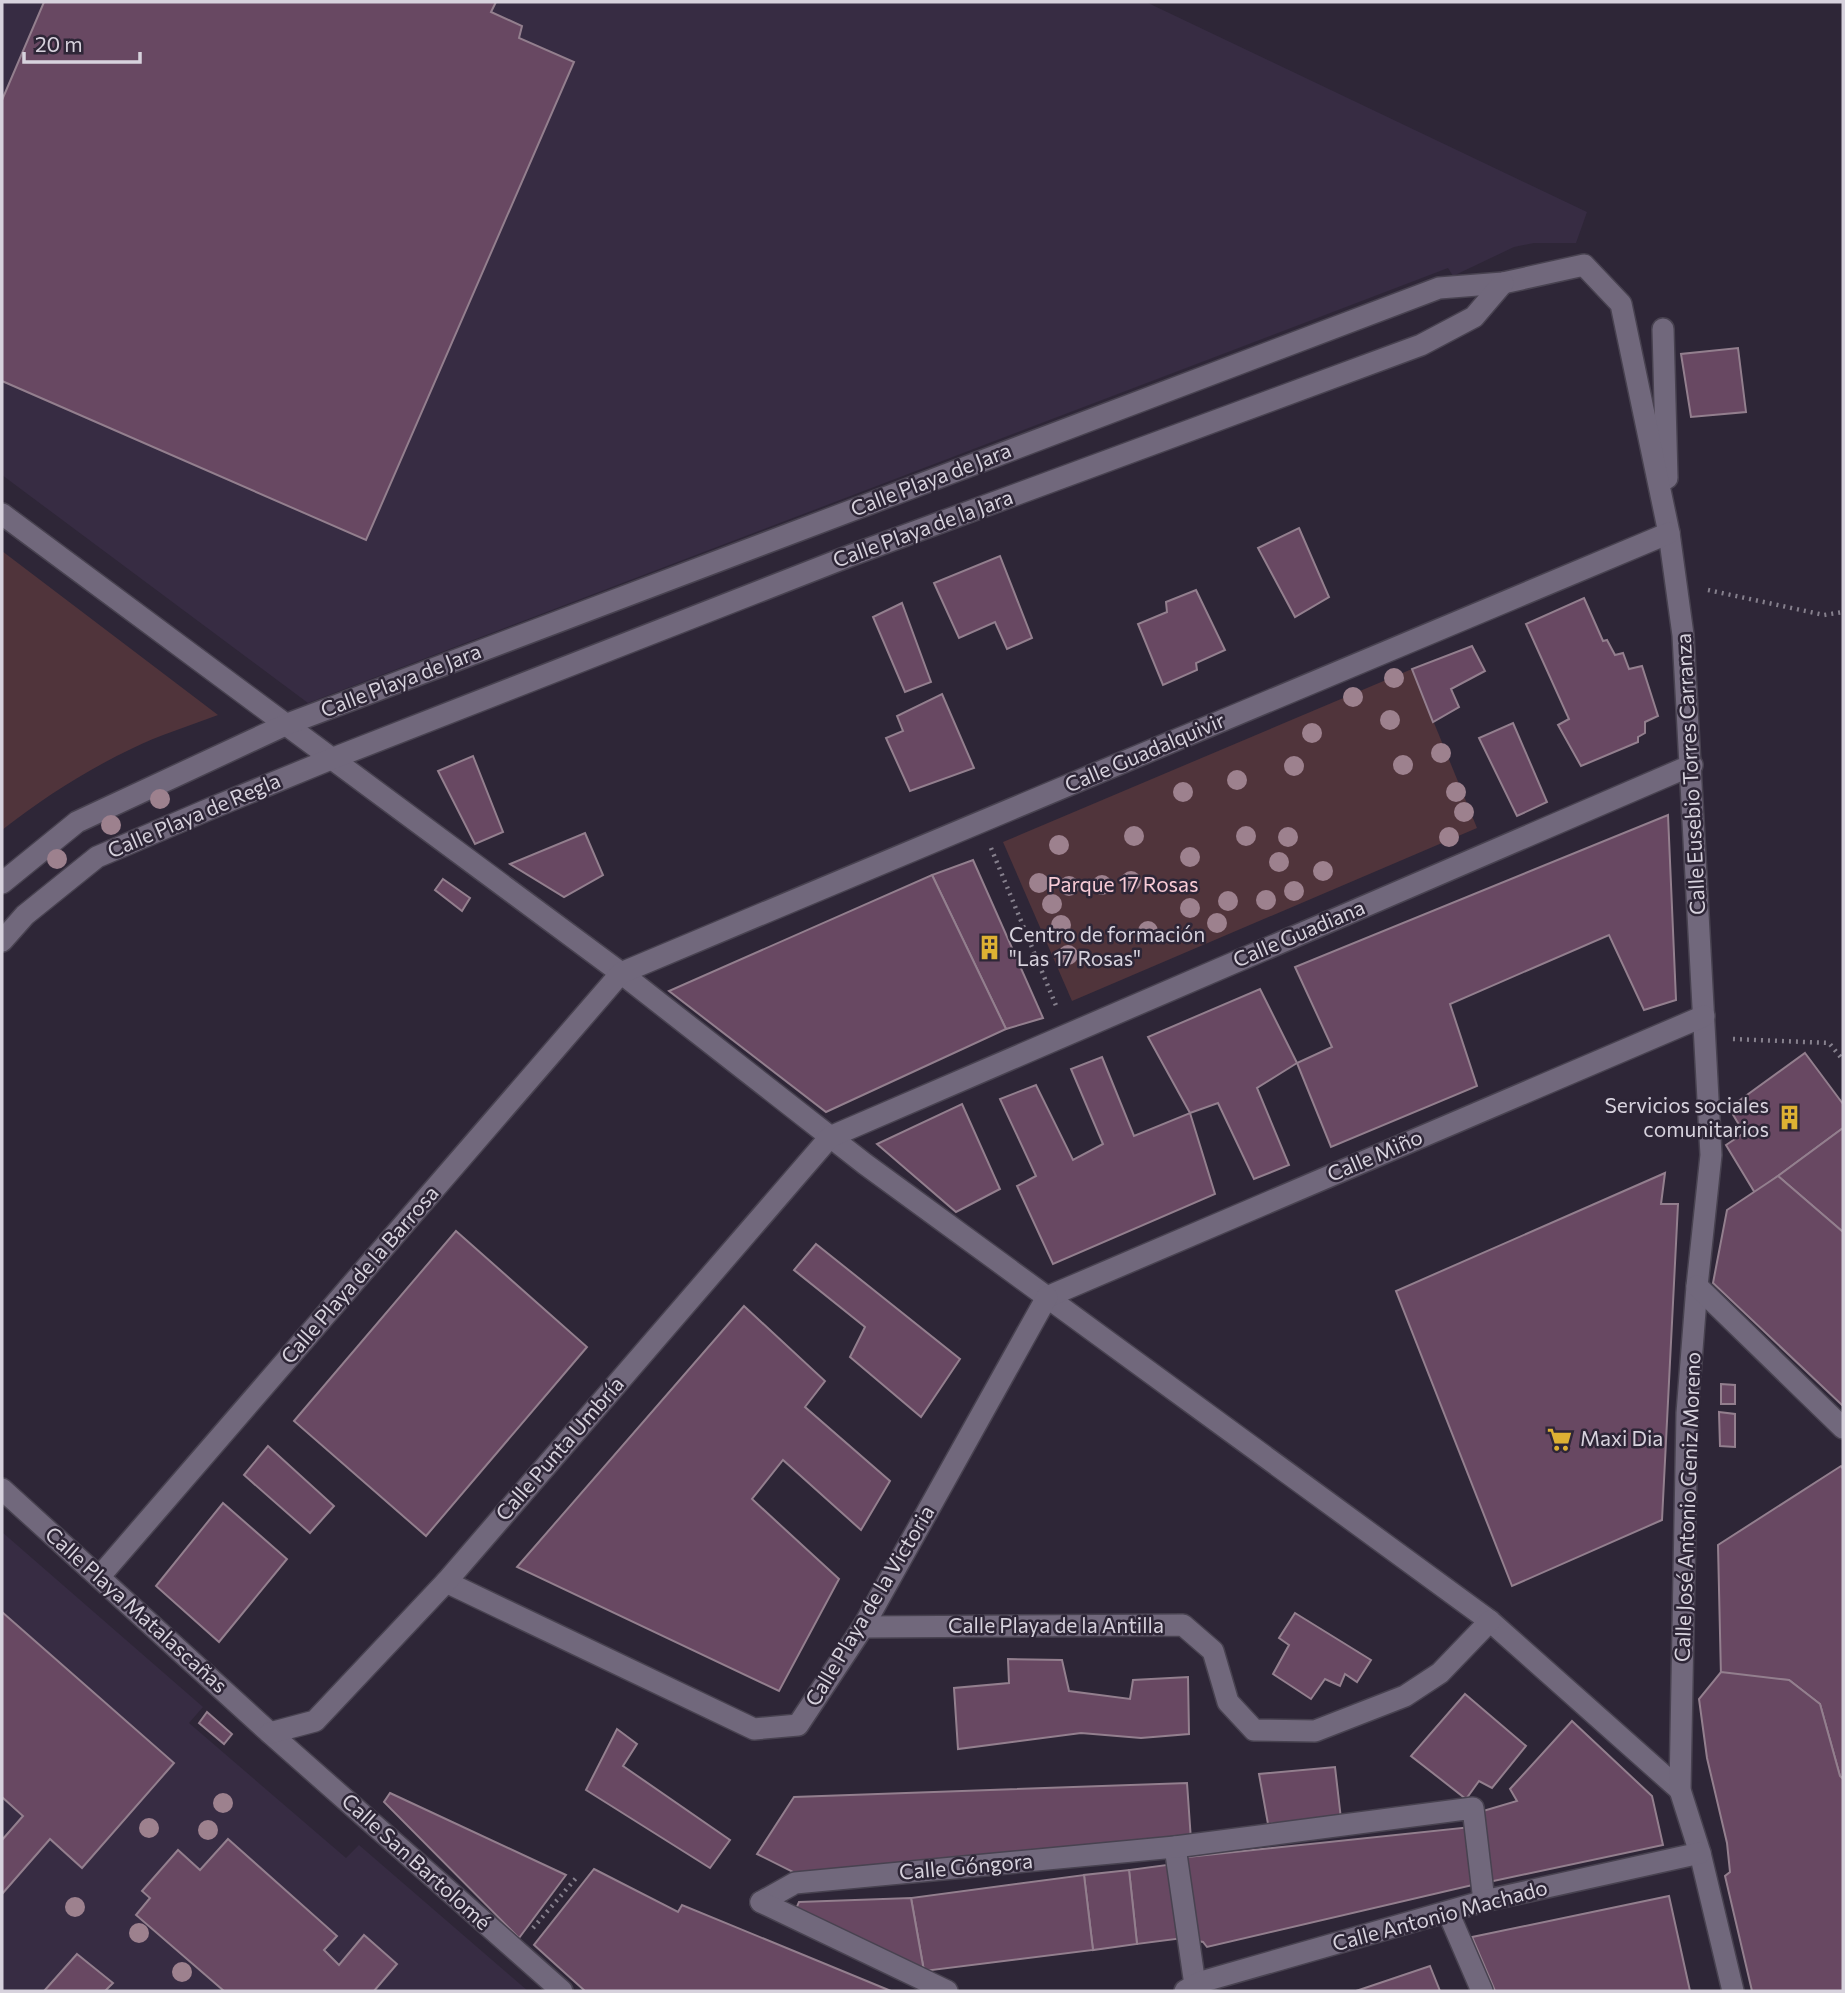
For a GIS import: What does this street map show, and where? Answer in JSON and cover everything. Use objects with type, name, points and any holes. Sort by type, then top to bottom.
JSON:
[{"type":"street","name":"Calle Playa de Jara","points":[[2,883],[77,822],[285,724],[1439,288],[1503,283],[1584,265],[1621,304]]},
{"type":"street","name":"Calle Playa de la Jara","points":[[331,760],[852,555],[1421,345],[1475,317],[1503,283]]},
{"type":"street","name":"Calle Eusebio Torres Carranza","points":[[1621,304],[1669,533],[1683,635],[1704,1016]]},
{"type":"street","name":"Calle Eusebio Torres Carranza","points":[[1663,329],[1669,533]]},
{"type":"street","points":[[2,514],[621,973],[830,1137],[1490,1621],[1680,1790]]},
{"type":"street","name":"Calle Guadalquivir","points":[[621,973],[1669,533]]},
{"type":"street","name":"Calle Playa de Regla","points":[[2,941],[25,915],[97,857],[331,760]]},
{"type":"street","name":"Calle Guadiana","points":[[830,1137],[1692,765]]},
{"type":"street","name":"Calle Playa de la Barrosa","points":[[100,1576],[621,973]]},
{"type":"street","name":"Calle José Antonio Geniz Moreno","points":[[1704,1016],[1711,1155],[1687,1413],[1680,1790],[1700,1853],[1733,1991]]},
{"type":"street","name":"Calle Miño","points":[[1047,1297],[1704,1016]]},
{"type":"street","name":"Calle Punta Umbría","points":[[270,1733],[314,1721],[446,1582],[830,1137]]},
{"type":"street","points":[[1697,1286],[1843,1428]]},
{"type":"street","name":"Calle Playa de la Victoria","points":[[446,1582],[754,1729],[798,1725],[863,1627],[1047,1297]]},
{"type":"street","name":"Calle Playa Matalascañas","points":[[2,1489],[270,1733]]},
{"type":"street","name":"Calle Playa de la Antilla","points":[[863,1627],[1184,1625],[1213,1651],[1228,1702],[1254,1730],[1315,1731],[1405,1696],[1440,1673],[1490,1621]]},
{"type":"street","name":"Calle San Bartolomé","points":[[270,1733],[562,1991]]},
{"type":"street","name":"Calle Góngora","points":[[947,1991],[761,1902],[795,1883],[1175,1847],[1472,1808],[1484,1901]]},
{"type":"street","points":[[1175,1847],[1190,1988]]},
{"type":"street","name":"Calle Antonio Machado","points":[[1190,1988],[1201,1982],[1484,1901],[1700,1853]]},
{"type":"street","points":[[1448,1912],[1482,1991]]},
{"type":"path","points":[[1676,584],[1824,615],[1843,612]]},
{"type":"path","points":[[981,822],[1068,1034]]},
{"type":"path","points":[[1705,1037],[1829,1043],[1843,1059]]},
{"type":"path","points":[[515,1950],[577,1877]]},
{"type":"shaded area","points":[[2,2],[1146,2],[1587,212],[1576,243],[1534,243],[1514,247],[1453,276],[1448,268],[308,703],[2,475]]},
{"type":"shaded area","points":[[2,1532],[203,1707],[189,1723],[346,1858],[359,1845],[528,1991],[2,1991]]},
{"type":"green space","points":[[2,551],[218,715],[152,739],[97,766],[2,830]]},
{"type":"green space","name":"Parque 17 Rosas","points":[[1412,669],[1477,828],[1072,1001],[1003,842]]},
{"type":"building","points":[[44,2],[496,2],[491,12],[522,26],[519,38],[574,62],[366,540],[2,381],[2,100]]},
{"type":"building","points":[[1738,348],[1746,412],[1691,417],[1681,354]]},
{"type":"building","points":[[1299,528],[1329,597],[1295,617],[1258,548]]},
{"type":"building","points":[[1000,556],[1032,638],[1007,649],[995,622],[959,638],[934,583]]},
{"type":"building","points":[[1196,590],[1225,650],[1196,663],[1197,670],[1163,685],[1138,624],[1167,612],[1166,602]]},
{"type":"building","points":[[1584,598],[1603,641],[1607,640],[1615,655],[1623,653],[1629,669],[1642,666],[1658,716],[1645,722],[1645,733],[1638,737],[1638,742],[1581,766],[1558,725],[1569,719],[1526,624]]},
{"type":"building","points":[[902,603],[931,682],[905,692],[873,617]]},
{"type":"building","points":[[1472,646],[1485,671],[1451,689],[1459,707],[1433,722],[1412,669]]},
{"type":"building","points":[[942,694],[974,768],[910,791],[886,738],[903,731],[897,716]]},
{"type":"building","points":[[1513,723],[1547,802],[1517,816],[1479,738]]},
{"type":"building","points":[[473,756],[503,832],[475,844],[438,771]]},
{"type":"building","points":[[1668,815],[1676,1000],[1644,1010],[1609,935],[1450,1004],[1477,1086],[1331,1147],[1297,1063],[1332,1047],[1295,967]]},
{"type":"building","points":[[585,833],[603,875],[564,897],[510,864]]},
{"type":"building","name":"Centro de formación \"Las 17 Rosas\"","points":[[973,860],[1043,1018],[1006,1029],[932,875]]},
{"type":"building","points":[[932,875],[1006,1029],[826,1112],[669,991]]},
{"type":"building","points":[[443,879],[470,898],[462,911],[435,890]]},
{"type":"building","points":[[1260,989],[1297,1063],[1257,1088],[1289,1165],[1254,1179],[1218,1103],[1190,1113],[1148,1037]]},
{"type":"building","name":"Servicios sociales comunitarios","points":[[1805,1053],[1843,1104],[1843,1128],[1755,1193],[1726,1145],[1744,1133],[1729,1108]]},
{"type":"building","points":[[1102,1057],[1134,1136],[1190,1113],[1215,1194],[1053,1264],[1017,1186],[1036,1176],[1000,1099],[1036,1085],[1073,1160],[1103,1144],[1071,1069]]},
{"type":"building","points":[[962,1104],[1000,1189],[956,1212],[877,1144]]},
{"type":"building","points":[[1843,1128],[1843,1232],[1778,1176]]},
{"type":"building","name":"Maxi Dia","points":[[1665,1173],[1661,1204],[1678,1204],[1662,1520],[1512,1586],[1396,1291]]},
{"type":"building","points":[[1778,1176],[1843,1232],[1843,1406],[1713,1283],[1727,1210]]},
{"type":"building","points":[[456,1231],[587,1347],[426,1536],[294,1421]]},
{"type":"building","points":[[816,1244],[960,1359],[921,1417],[850,1357],[865,1327],[794,1270]]},
{"type":"building","points":[[744,1306],[825,1381],[805,1407],[890,1481],[861,1530],[783,1460],[752,1499],[839,1579],[779,1691],[517,1567]]},
{"type":"building","points":[[1721,1384],[1735,1385],[1735,1404],[1721,1404]]},
{"type":"building","points":[[1719,1412],[1735,1414],[1735,1447],[1720,1446]]},
{"type":"building","points":[[268,1446],[334,1506],[310,1533],[244,1475]]},
{"type":"building","points":[[1841,1466],[1843,1779],[1820,1704],[1789,1680],[1721,1677],[1718,1545]]},
{"type":"building","points":[[223,1503],[287,1559],[219,1642],[156,1586]]},
{"type":"building","points":[[2,1612],[174,1763],[82,1868],[50,1839],[2,1894],[2,1840],[23,1816],[2,1797]]},
{"type":"building","points":[[1295,1613],[1371,1660],[1357,1682],[1345,1674],[1340,1686],[1325,1679],[1311,1699],[1273,1674],[1289,1645],[1279,1638]]},
{"type":"building","points":[[1008,1659],[1062,1660],[1069,1691],[1130,1699],[1133,1680],[1188,1677],[1189,1734],[1141,1738],[1081,1733],[958,1749],[954,1688],[1009,1683]]},
{"type":"building","points":[[1721,1672],[1789,1680],[1820,1704],[1843,1779],[1843,1991],[1752,1991],[1725,1876],[1730,1872],[1727,1843],[1707,1758],[1699,1699]]},
{"type":"building","points":[[1465,1694],[1526,1746],[1492,1788],[1479,1781],[1466,1799],[1411,1756]]},
{"type":"building","points":[[207,1712],[232,1734],[224,1744],[199,1723]]},
{"type":"building","points":[[1572,1721],[1652,1796],[1663,1845],[1484,1883],[1483,1811],[1517,1801],[1510,1789]]},
{"type":"building","points":[[617,1729],[637,1744],[623,1766],[730,1840],[710,1868],[586,1790]]},
{"type":"building","points":[[1335,1767],[1341,1819],[1268,1824],[1259,1774]]},
{"type":"building","points":[[1187,1783],[1191,1840],[807,1879],[757,1854],[794,1797]]},
{"type":"building","points":[[390,1793],[566,1875],[519,1938],[384,1802]]},
{"type":"building","points":[[1471,1827],[1477,1884],[1207,1947],[1203,1942],[1192,1940],[1178,1858]]},
{"type":"building","points":[[228,1839],[337,1936],[324,1950],[339,1965],[364,1935],[397,1964],[374,1991],[224,1991],[136,1915],[150,1898],[142,1891],[178,1850],[200,1870]]},
{"type":"building","points":[[1174,1864],[1184,1938],[1137,1944],[1129,1870]]},
{"type":"building","points":[[594,1869],[678,1912],[682,1905],[891,1991],[585,1991],[534,1945]]},
{"type":"building","points":[[1129,1870],[1137,1944],[1093,1950],[1084,1875]]},
{"type":"building","points":[[1084,1875],[1093,1950],[924,1971],[911,1898]]},
{"type":"building","points":[[1669,1896],[1690,1991],[1495,1991],[1472,1937]]},
{"type":"building","points":[[911,1898],[924,1971],[795,1911],[799,1902]]},
{"type":"building","points":[[77,1954],[113,1983],[107,1991],[44,1991]]},
{"type":"building","points":[[1430,1966],[1440,1991],[1356,1991]]},
{"type":"place","name":"Centro de formación \"Las 17 Rosas\"","points":[[989,947]]},
{"type":"place","name":"Servicios sociales comunitarios","points":[[1789,1118]]},
{"type":"place","name":"Maxi Dia","points":[[1560,1439]]}]
